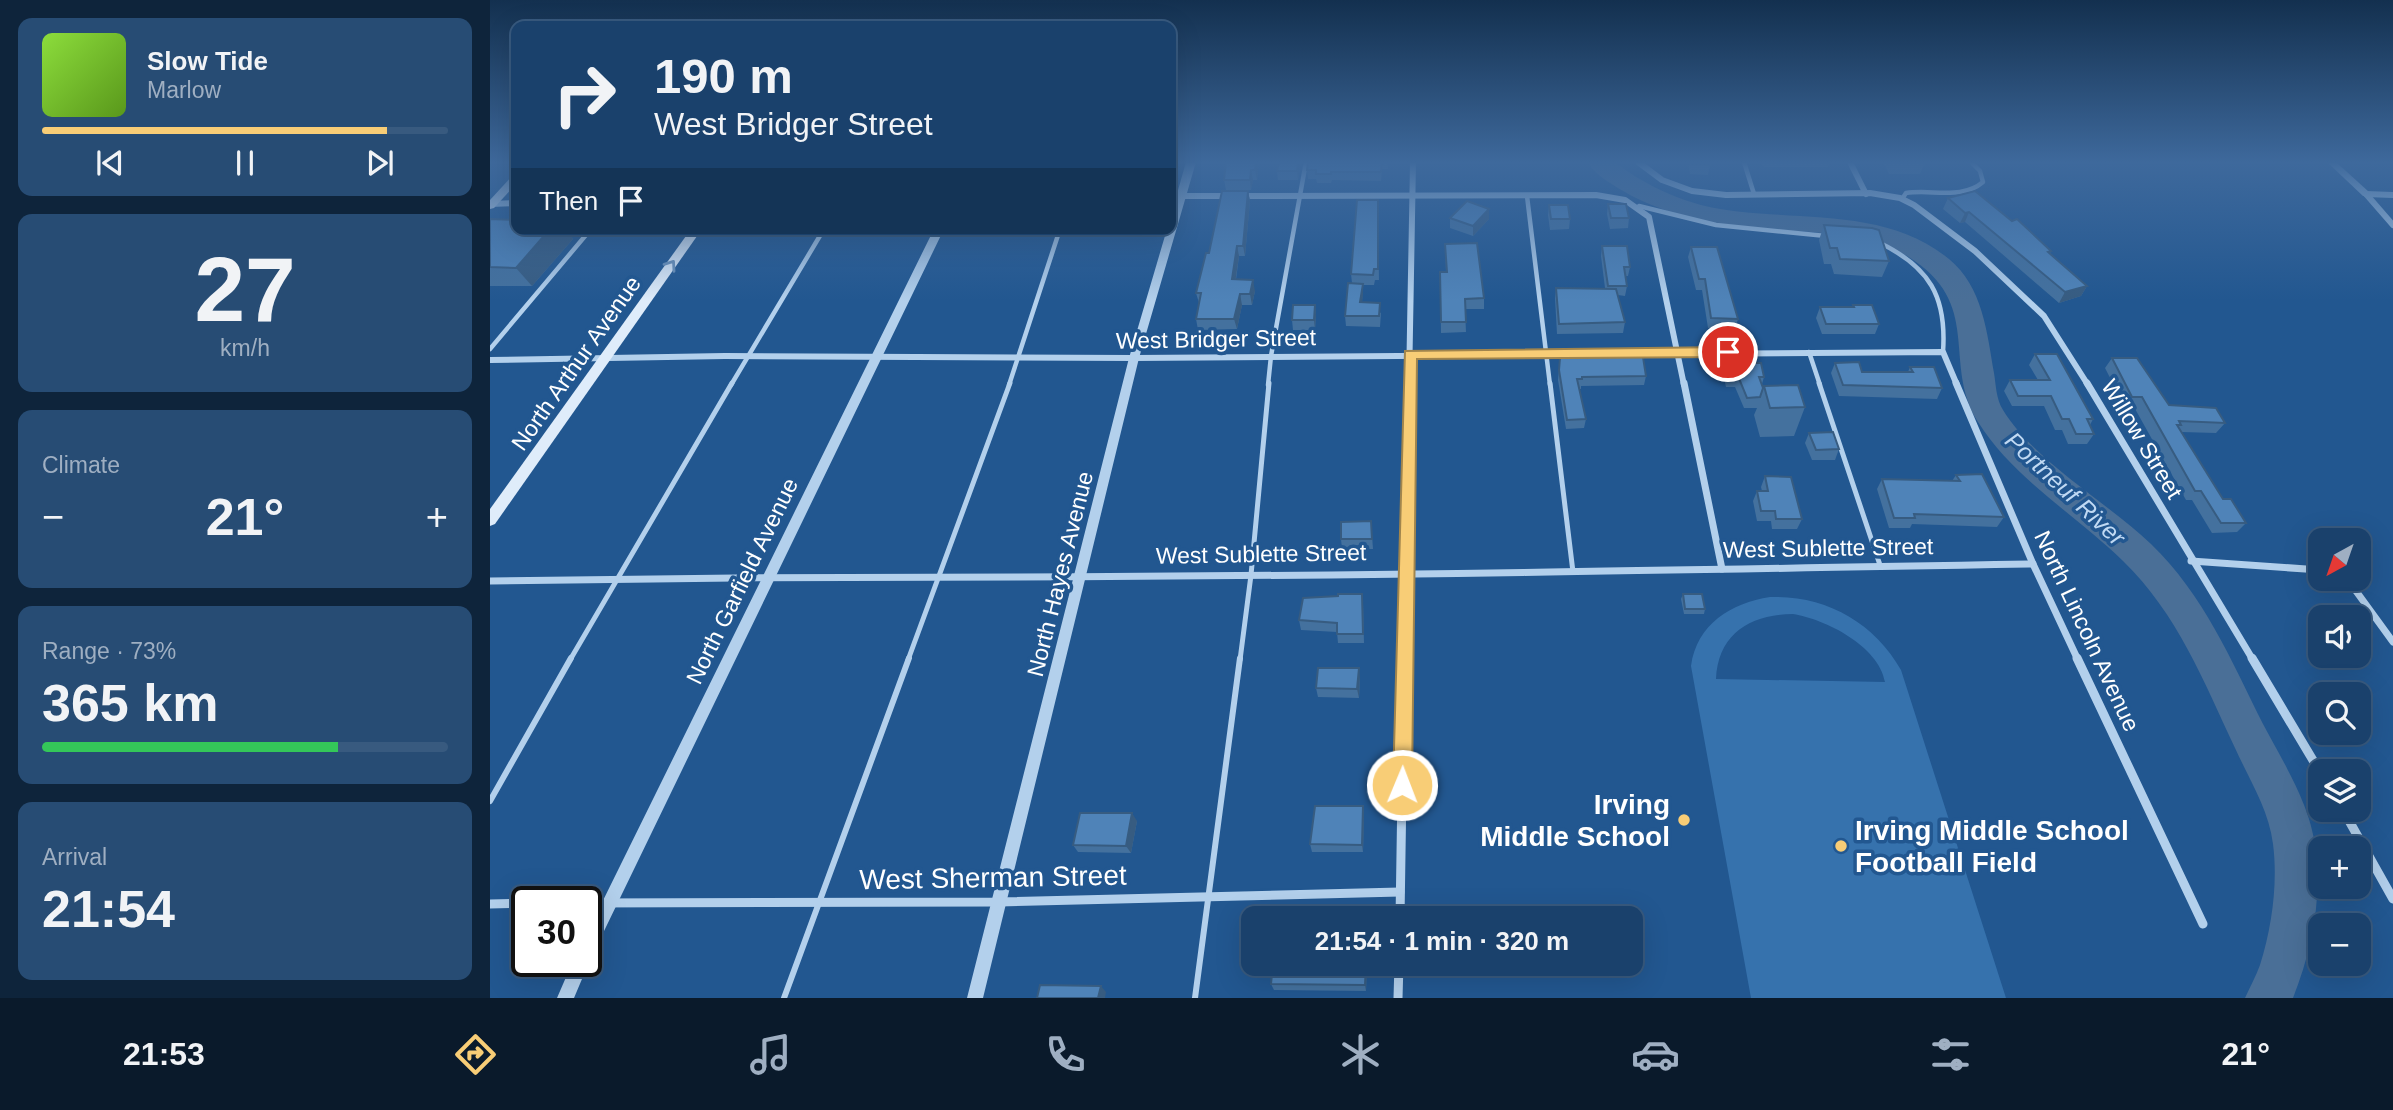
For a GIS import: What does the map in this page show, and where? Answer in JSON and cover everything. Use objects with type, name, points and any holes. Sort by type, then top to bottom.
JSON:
[{"type":"main road","name":"North Arthur Avenue","points":[[490,520],[693,235]]},
{"type":"street","points":[[1400,906],[1413,209]]},
{"type":"street","points":[[1641,209],[1649,217],[1722,569]]},
{"type":"street","name":"Willow Street","points":[[1920,209],[2045,317],[2312,759]]},
{"type":"street","points":[[2379,209],[2393,225]]},
{"type":"street","name":"North Garfield Avenue","points":[[602,919],[936,235]]},
{"type":"street","name":"North Hayes Avenue","points":[[975,998],[1167,235]]},
{"type":"street","name":"West Bridger Street","points":[[490,360],[746,356],[1134,358],[1943,352]]},
{"type":"street","name":"North Lincoln Avenue","points":[[1943,352],[2033,564],[2203,924]]},
{"type":"street","points":[[2192,561],[2308,569]]},
{"type":"street","name":"West Sublette Street","points":[[490,581],[770,576],[1573,572],[2033,564]]},
{"type":"street","points":[[2357,592],[2393,642]]},
{"type":"street","points":[[2350,822],[2393,899]]},
{"type":"street","name":"West Sherman Street","points":[[602,902],[999,902],[1400,892]]},
{"type":"street","points":[[490,904],[511,903]]},
{"type":"street","points":[[1398,998],[1399,976]]},
{"type":"street","points":[[565,998],[575,977]]},
{"type":"lane","points":[[1195,998],[1251,575],[1271,356],[1299,209]]},
{"type":"lane","points":[[1529,209],[1573,572]]},
{"type":"lane","points":[[1649,209],[1716,225],[1830,236]]},
{"type":"lane","points":[[490,349],[586,235]]},
{"type":"lane","points":[[490,801],[615,580],[820,235]]},
{"type":"lane","points":[[784,998],[1019,358],[1058,235]]},
{"type":"lane","points":[[1869,239],[1898,252],[1923,270],[1936,297],[1945,328],[1943,352]]},
{"type":"lane","points":[[1809,352],[1880,565]]},
{"type":"shaded area","name":"Irving Middle School Football Field","points":[[1770,597],[1810,601],[1846,615],[1877,638],[1901,670],[2006,998],[1751,998],[1691,666],[1700,638],[1708,627],[1729,610]],"holes":[[[1777,615],[1806,617],[1835,628],[1862,646],[1881,669],[1885,682],[1716,679],[1723,650],[1739,630],[1750,623]]]},
{"type":"building","points":[[1218,209],[1246,209],[1243,246],[1237,246],[1232,279],[1253,280],[1250,294],[1240,294],[1234,319],[1196,319],[1201,293],[1196,293],[1206,253],[1209,253]]},
{"type":"building","points":[[1356,209],[1378,209],[1378,269],[1374,269],[1373,275],[1351,274]]},
{"type":"building","points":[[1459,209],[1489,209],[1473,226],[1450,218]]},
{"type":"building","points":[[1550,209],[1569,209],[1570,219],[1551,219]]},
{"type":"building","points":[[1609,209],[1627,209],[1629,218],[1611,218]]},
{"type":"building","points":[[1960,209],[1997,209],[2012,221],[2017,219],[2051,251],[2048,252],[2087,286],[2065,292],[1969,212],[1965,213]]},
{"type":"building","points":[[490,219],[511,220],[511,235],[545,235],[516,268],[490,267]]},
{"type":"building","points":[[1824,225],[1879,230],[1889,261],[1840,259],[1837,248],[1830,248]]},
{"type":"building","points":[[1477,243],[1484,298],[1465,299],[1466,322],[1441,322],[1440,272],[1447,272],[1445,244]]},
{"type":"building","points":[[1602,246],[1627,246],[1630,267],[1624,267],[1627,286],[1608,286]]},
{"type":"building","points":[[1691,247],[1717,247],[1738,319],[1711,318],[1705,279],[1699,279]]},
{"type":"building","points":[[1348,283],[1363,284],[1360,302],[1380,303],[1379,316],[1345,316]]},
{"type":"building","points":[[1556,288],[1616,289],[1625,322],[1559,324]]},
{"type":"building","points":[[1293,305],[1315,305],[1314,320],[1292,320]]},
{"type":"building","points":[[1853,305],[1872,305],[1879,324],[1826,324],[1820,307],[1854,307]]},
{"type":"building","points":[[2035,354],[2057,354],[2093,419],[2087,419],[2094,434],[2076,434],[2069,419],[2062,419],[2051,396],[2018,396],[2010,380],[2050,380]]},
{"type":"building","points":[[1643,357],[1646,376],[1577,379],[1586,419],[1567,420],[1559,370],[1560,358]]},
{"type":"building","points":[[2112,358],[2137,358],[2169,405],[2216,408],[2225,423],[2179,421],[2181,425],[2177,425],[2223,499],[2231,499],[2246,523],[2221,523],[2201,491],[2195,491],[2142,397],[2132,397]]},
{"type":"building","points":[[1859,362],[1862,372],[1913,372],[1910,367],[1934,367],[1942,388],[1843,385],[1835,363]]},
{"type":"building","points":[[1726,363],[1761,363],[1764,377],[1759,377],[1763,388],[1760,397],[1747,398],[1738,376],[1730,376]]},
{"type":"building","points":[[1798,385],[1805,407],[1770,408],[1764,386]]},
{"type":"building","points":[[1833,432],[1839,449],[1816,450],[1809,433]]},
{"type":"building","points":[[1982,474],[2004,517],[1914,514],[1915,518],[1894,518],[1882,479],[1960,481],[1956,475]]},
{"type":"building","points":[[1765,476],[1791,477],[1802,519],[1776,519],[1775,511],[1761,511],[1757,491],[1768,491]]},
{"type":"building","points":[[1371,521],[1372,539],[1341,539],[1341,522]]},
{"type":"building","points":[[1362,594],[1363,634],[1337,634],[1337,623],[1299,620],[1303,598]]},
{"type":"building","points":[[1683,594],[1702,594],[1705,609],[1685,609]]},
{"type":"building","points":[[1318,668],[1359,668],[1357,689],[1316,688]]},
{"type":"building","points":[[1315,806],[1363,806],[1362,845],[1310,844]]},
{"type":"building","points":[[1080,813],[1132,813],[1126,846],[1073,845]]},
{"type":"building","points":[[1272,976],[1365,976],[1365,985],[1271,984]]},
{"type":"building","points":[[1040,985],[1101,986],[1098,998],[1037,998]]},
{"type":"waterway","name":"Portneuf River","points":[[1687,209],[1733,218],[1865,231],[1914,249],[1949,274],[1958,287],[1969,316],[1983,397],[1991,417],[2028,460],[2136,552],[2171,590],[2208,651],[2282,803],[2294,843],[2296,880],[2288,945],[2283,965],[2268,998]]},
{"type":"place","name":"Irving Middle School","points":[[1684,820]]},
{"type":"place","name":"Irving Middle School Football Field","points":[[1841,846]]},
{"type":"route","points":[[1402,785],[1410,355],[1728,352]]}]
